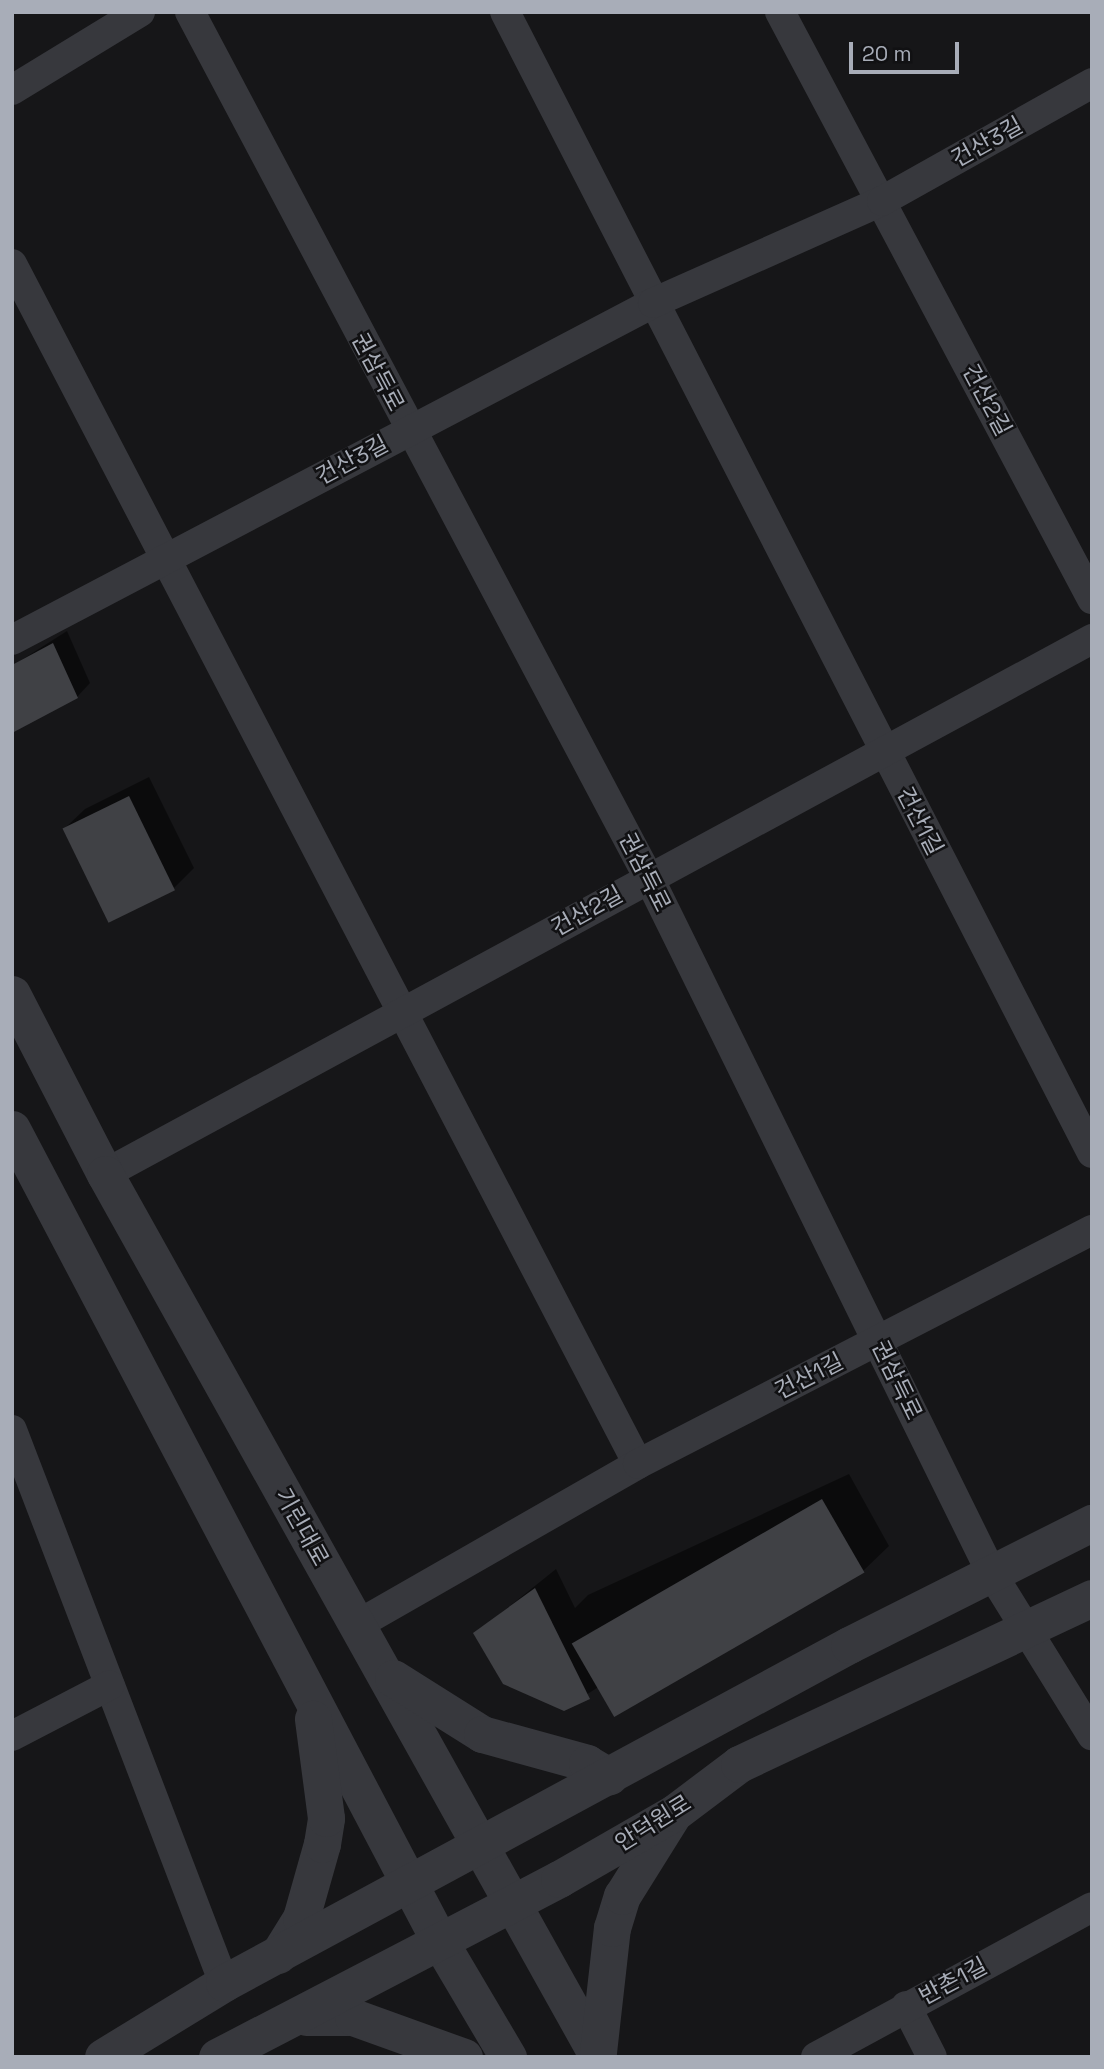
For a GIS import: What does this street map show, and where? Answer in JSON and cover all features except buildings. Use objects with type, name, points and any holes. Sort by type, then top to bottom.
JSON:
[{"type":"street","points":[[12,90],[140,12]]},
{"type":"street","name":"권삼득로","points":[[190,12],[409,430],[649,877],[992,1574],[1024,1633],[1092,1735]]},
{"type":"street","points":[[505,12],[884,751]]},
{"type":"street","points":[[780,12],[882,201]]},
{"type":"street","name":"건산3길","points":[[12,640],[653,303],[882,201],[1092,83]]},
{"type":"street","name":"건산2길","points":[[882,201],[1092,599]]},
{"type":"street","points":[[12,264],[162,559],[638,1464]]},
{"type":"street","name":"건산2길","points":[[105,1174],[1092,639]]},
{"type":"street","name":"건산1길","points":[[884,751],[1092,1153]]},
{"type":"street","name":"기린대로","points":[[12,994],[105,1174],[381,1668],[510,1906],[551,1967],[598,2057]]},
{"type":"street","points":[[12,1129],[412,1884],[440,1942],[508,2057]]},
{"type":"street","name":"건산1길","points":[[357,1625],[638,1464],[1092,1230]]},
{"type":"street","points":[[12,1430],[225,1983]]},
{"type":"street","points":[[103,2057],[225,1983],[609,1776],[1092,1523]]},
{"type":"street","name":"안덕원로","points":[[217,2057],[256,2047],[298,2017],[510,1906],[674,1812],[739,1764],[1024,1633],[1092,1598]]},
{"type":"street","points":[[381,1668],[459,1724],[587,1763],[609,1776]]},
{"type":"street","points":[[12,1736],[110,1685]]},
{"type":"street","points":[[278,1955],[301,1918],[326,1818],[311,1697]]},
{"type":"street","points":[[598,2057],[612,1927],[622,1896],[674,1812]]},
{"type":"street","name":"반촌1길","points":[[816,2057],[906,2006],[1092,1908]]},
{"type":"street","points":[[906,2006],[932,2057]]},
{"type":"street","points":[[298,2017],[353,2017],[464,2057]]}]
